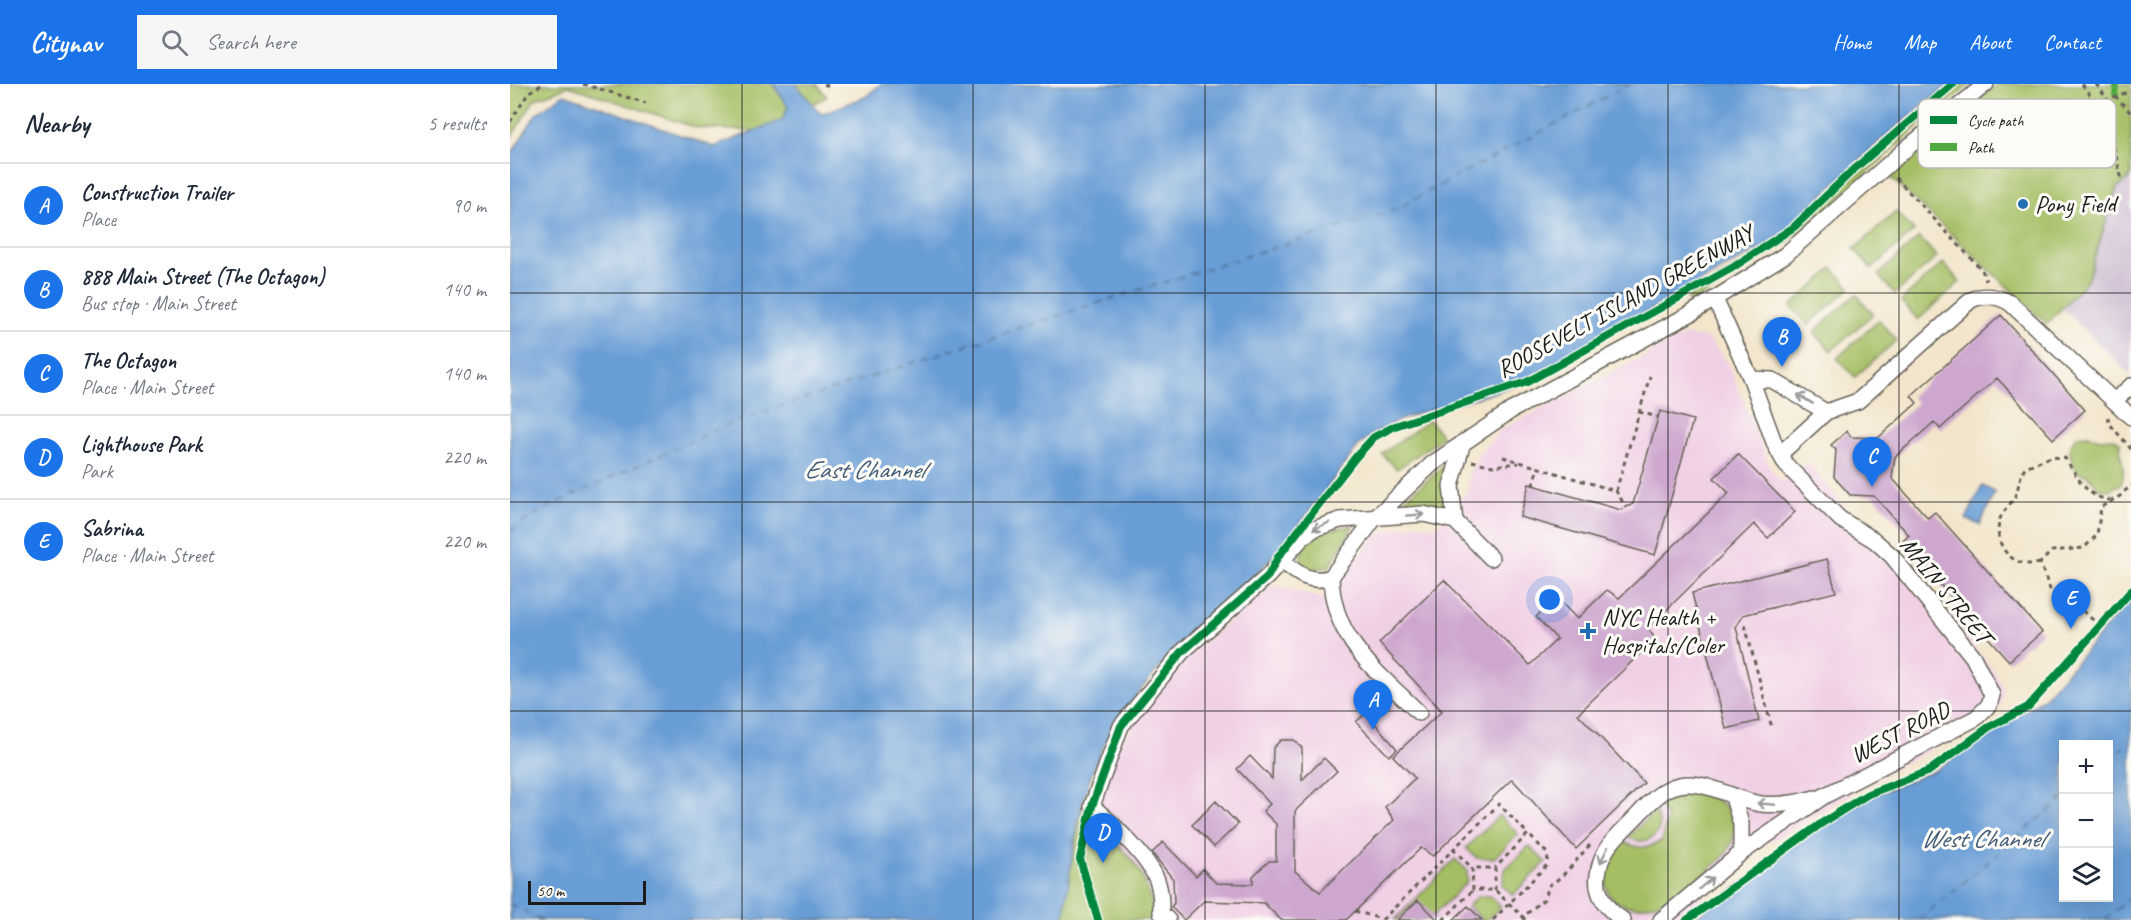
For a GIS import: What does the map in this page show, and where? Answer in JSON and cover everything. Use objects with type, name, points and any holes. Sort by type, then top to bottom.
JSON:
[{"type":"street","points":[[1967,99],[1986,84]]},
{"type":"street","points":[[1419,713],[1348,640],[1332,600],[1331,577],[1374,519],[1411,482],[1463,442],[1512,410],[1715,299],[1797,247],[1918,139]]},
{"type":"street","points":[[1780,454],[1826,412],[1858,401],[1971,300],[1993,297],[2010,303],[2131,417]]},
{"type":"street","name":"MAIN STREET","points":[[1715,299],[1751,379],[1780,454],[1790,470],[1840,519],[1874,540],[1892,556],[1973,657],[1991,690],[1991,700]]},
{"type":"street","points":[[1751,379],[1772,380],[1826,412]]},
{"type":"street","points":[[2114,400],[2131,386]]},
{"type":"street","points":[[1455,521],[1451,486],[1463,442]]},
{"type":"street","points":[[1168,920],[1161,913],[1161,894],[1156,878],[1116,826],[1092,806],[1120,726],[1182,652],[1268,576],[1302,537],[1314,529],[1340,520],[1423,514],[1455,521],[1491,558]]},
{"type":"street","points":[[1282,561],[1303,577],[1315,580],[1331,577]]},
{"type":"street","name":"WEST ROAD","points":[[1661,920],[1741,853],[1824,796],[1976,718],[1991,700]]},
{"type":"street","name":"WEST ROAD","points":[[1623,920],[1606,906],[1597,883],[1601,858],[1611,842],[1657,796],[1675,786],[1703,785],[1733,797],[1761,804],[1784,805],[1824,796]]},
{"type":"street","points":[[1733,797],[1741,824],[1741,853]]},
{"type":"path","points":[[510,122],[529,92],[543,84]]},
{"type":"path","points":[[584,84],[646,103]]},
{"type":"path","points":[[2082,84],[2093,99]]},
{"type":"path","points":[[2096,84],[2107,99],[2131,91]]},
{"type":"path","points":[[827,85],[837,91]]},
{"type":"path","points":[[2115,96],[2131,113]]},
{"type":"path","points":[[2116,156],[2122,180]]},
{"type":"path","points":[[1896,178],[1982,270],[1993,297]]},
{"type":"path","points":[[1616,491],[1650,376]]},
{"type":"path","points":[[1639,412],[1658,417]]},
{"type":"path","points":[[1503,457],[1616,491],[1626,507]]},
{"type":"path","points":[[2040,564],[2020,562],[2004,552],[2000,546],[2000,518],[2015,496],[2025,467],[2051,457],[2065,458],[2085,489],[2096,497],[2110,500]]},
{"type":"path","points":[[1472,461],[1493,466],[1520,462]]},
{"type":"path","points":[[1533,485],[1538,467]]},
{"type":"path","points":[[2040,564],[2052,551],[2084,548],[2097,535],[2101,507],[2120,496],[2131,484]]},
{"type":"path","points":[[2040,564],[2047,587],[2051,592],[2065,595],[2100,626]]},
{"type":"path","points":[[2092,635],[2108,617]]},
{"type":"path","points":[[1745,625],[1772,728]]},
{"type":"path","points":[[1355,911],[1382,920],[1499,804],[1548,854],[1547,865],[1493,920]]},
{"type":"path","points":[[1495,890],[1495,868],[1528,834]]},
{"type":"path","points":[[1443,920],[1473,890],[1495,890],[1524,918],[1544,899],[1550,884],[1558,880],[1575,857],[1596,839]]},
{"type":"path","points":[[1453,849],[1472,868],[1473,890]]},
{"type":"path","points":[[1472,868],[1495,868]]},
{"type":"shaded area","points":[[2131,176],[2131,375],[2061,307],[2087,281],[2117,188]]},
{"type":"shaded area","name":"NYC Health + Hospitals/Coler","points":[[1686,335],[1708,339],[1728,363],[1771,470],[1781,481],[1808,463],[1845,508],[1882,537],[1994,671],[2004,691],[2000,705],[1992,717],[1874,780],[1761,847],[1676,920],[1160,920],[1155,913],[1149,889],[1093,821],[1116,749],[1167,678],[1197,647],[1273,585],[1324,599],[1376,535],[1417,524],[1436,527],[1467,492],[1470,473],[1479,455],[1500,430]]},
{"type":"green space","points":[[510,84],[773,84],[788,107],[782,120],[755,131],[697,128],[569,86],[535,99],[510,139]]},
{"type":"green space","points":[[796,84],[817,84],[827,97],[812,104]]},
{"type":"green space","points":[[1959,84],[1971,84],[1952,99],[1942,99]]},
{"type":"green space","name":"Pony Field","points":[[1998,84],[2131,84],[2131,176],[2117,188],[2087,281],[2047,324],[1887,174],[1918,149],[1918,168],[2116,168],[2116,99],[1980,99]]},
{"type":"green space","points":[[1918,120],[1918,127],[1802,232],[1690,304],[1687,298],[1778,244]]},
{"type":"green space","points":[[1896,212],[1914,231],[1872,269],[1854,249]]},
{"type":"green space","points":[[1919,237],[1937,257],[1895,294],[1878,275]]},
{"type":"green space","points":[[1943,263],[1960,282],[1918,320],[1901,301]]},
{"type":"green space","points":[[1833,268],[1850,288],[1808,325],[1791,306]]},
{"type":"green space","points":[[1856,294],[1873,314],[1831,351],[1814,332]]},
{"type":"green space","points":[[1879,320],[1897,340],[1855,377],[1837,358]]},
{"type":"green space","points":[[1429,420],[1443,437],[1397,469],[1382,454]]},
{"type":"green space","points":[[2088,435],[2100,439],[2113,438],[2121,443],[2124,474],[2121,484],[2109,490],[2099,489],[2089,476],[2079,473],[2073,465],[2069,449],[2076,436]]},
{"type":"green space","points":[[1443,467],[1446,469],[1445,509],[1404,505],[1405,499]]},
{"type":"green space","points":[[1353,526],[1329,567],[1312,569],[1301,563],[1304,546],[1317,535]]},
{"type":"green space","points":[[1684,791],[1716,799],[1730,813],[1734,823],[1734,833],[1725,856],[1686,888],[1664,900],[1640,907],[1618,902],[1609,895],[1605,880],[1605,872],[1613,853],[1622,841],[1642,847],[1662,841],[1667,818],[1659,805],[1674,794]]},
{"type":"green space","points":[[1082,810],[1121,847],[1135,864],[1160,920],[1064,920]]},
{"type":"green space","points":[[1655,811],[1660,824],[1652,838],[1638,841],[1628,837]]},
{"type":"green space","points":[[1499,815],[1518,834],[1494,858],[1476,858],[1466,848]]},
{"type":"green space","points":[[1529,846],[1546,862],[1513,895],[1502,885],[1505,869]]},
{"type":"green space","points":[[1455,859],[1467,870],[1467,882],[1429,920],[1395,920]]},
{"type":"green space","points":[[1478,896],[1490,896],[1501,907],[1487,920],[1482,920],[1468,906]]},
{"type":"water","name":"East Channel","points":[[773,84],[796,84],[821,114],[865,97],[881,84],[1950,84],[1931,99],[1918,99],[1918,110],[1883,138],[1785,231],[1766,246],[1526,379],[1484,395],[1396,422],[1376,432],[1358,446],[1305,518],[1276,552],[1151,677],[1119,719],[1095,764],[1088,785],[1073,852],[1064,920],[510,920],[510,156],[536,114],[564,94],[714,147],[782,120],[788,107]]},
{"type":"water","points":[[1982,486],[1995,492],[1980,525],[1966,519]]},
{"type":"water","name":"West Channel","points":[[2131,599],[2131,920],[1691,920],[1804,838],[1867,798],[1934,771],[2044,698]]},
{"type":"building","points":[[2001,315],[2085,410],[2053,439],[1997,378],[1940,429],[1934,422],[1895,457],[1892,478],[1928,518],[1935,512],[2042,632],[2009,661],[1902,542],[1909,535],[1874,496],[1850,495],[1834,477],[1836,450],[1831,445],[1847,431],[1851,437],[1878,438],[1917,403],[1911,396]]},
{"type":"building","points":[[1660,411],[1693,420],[1655,555],[1520,517],[1529,484],[1621,510],[1633,504]]},
{"type":"building","points":[[1738,454],[1795,512],[1768,538],[1754,524],[1648,628],[1655,639],[1578,714],[1644,783],[1576,849],[1512,779],[1433,856],[1421,848],[1346,920],[1281,920],[1264,903],[1204,901],[1184,920],[1171,907],[1174,903],[1173,879],[1152,853],[1163,842],[1196,876],[1203,869],[1216,883],[1253,884],[1253,876],[1269,861],[1276,861],[1276,824],[1263,811],[1270,804],[1237,769],[1250,756],[1272,779],[1273,748],[1281,740],[1294,740],[1302,748],[1302,780],[1324,758],[1337,771],[1295,811],[1295,871],[1320,892],[1394,820],[1385,807],[1415,778],[1393,756],[1442,711],[1379,643],[1444,580],[1530,665],[1557,639],[1536,617],[1556,597],[1577,619],[1607,590],[1619,598],[1729,493],[1714,478]]},
{"type":"building","points":[[1827,559],[1836,592],[1743,615],[1736,627],[1759,721],[1726,729],[1692,593]]},
{"type":"building","points":[[1366,713],[1397,749],[1389,756],[1356,722]]},
{"type":"building","points":[[1216,801],[1238,824],[1214,847],[1192,825]]},
{"type":"building","points":[[1418,900],[1438,920],[1397,920]]},
{"type":"building","points":[[1468,906],[1482,920],[1453,920]]},
{"type":"ferry route","points":[[510,531],[547,507],[733,422],[1034,323],[1394,210],[1630,84]]},
{"type":"ferry route","points":[[2113,756],[2131,741]]},
{"type":"ferry route","points":[[1919,920],[2059,802]]},
{"type":"ferry route","points":[[2105,920],[2131,897]]},
{"type":"ferry route","points":[[510,904],[543,920]]},
{"type":"marked path","points":[[2115,96],[2116,84]]},
{"type":"cycle path","name":"ROOSEVELT ISLAND GREENWAY","points":[[1936,99],[1953,84]]},
{"type":"cycle path","name":"ROOSEVELT ISLAND GREENWAY","points":[[1098,920],[1080,859],[1092,806],[1121,726],[1182,652],[1268,576],[1278,557],[1374,437],[1395,426],[1527,382],[1732,268],[1794,227],[1853,170],[1918,114]]},
{"type":"cycle path","points":[[1687,920],[1822,823],[1868,794],[1929,771],[1989,727],[2028,707],[2131,591]]},
{"type":"place","name":"Pony Field","points":[[2023,204]]},
{"type":"place","name":"888 Main Street (The Octagon)","points":[[1782,367]]},
{"type":"place","name":"The Octagon","points":[[1872,487]]},
{"type":"place","name":"Sabrina","points":[[2071,629]]},
{"type":"place","name":"NYC Health + Hospitals/Coler","points":[[1588,631]]},
{"type":"place","name":"Construction Trailer","points":[[1373,730]]},
{"type":"place","name":"Lighthouse Park","points":[[1103,863]]}]
